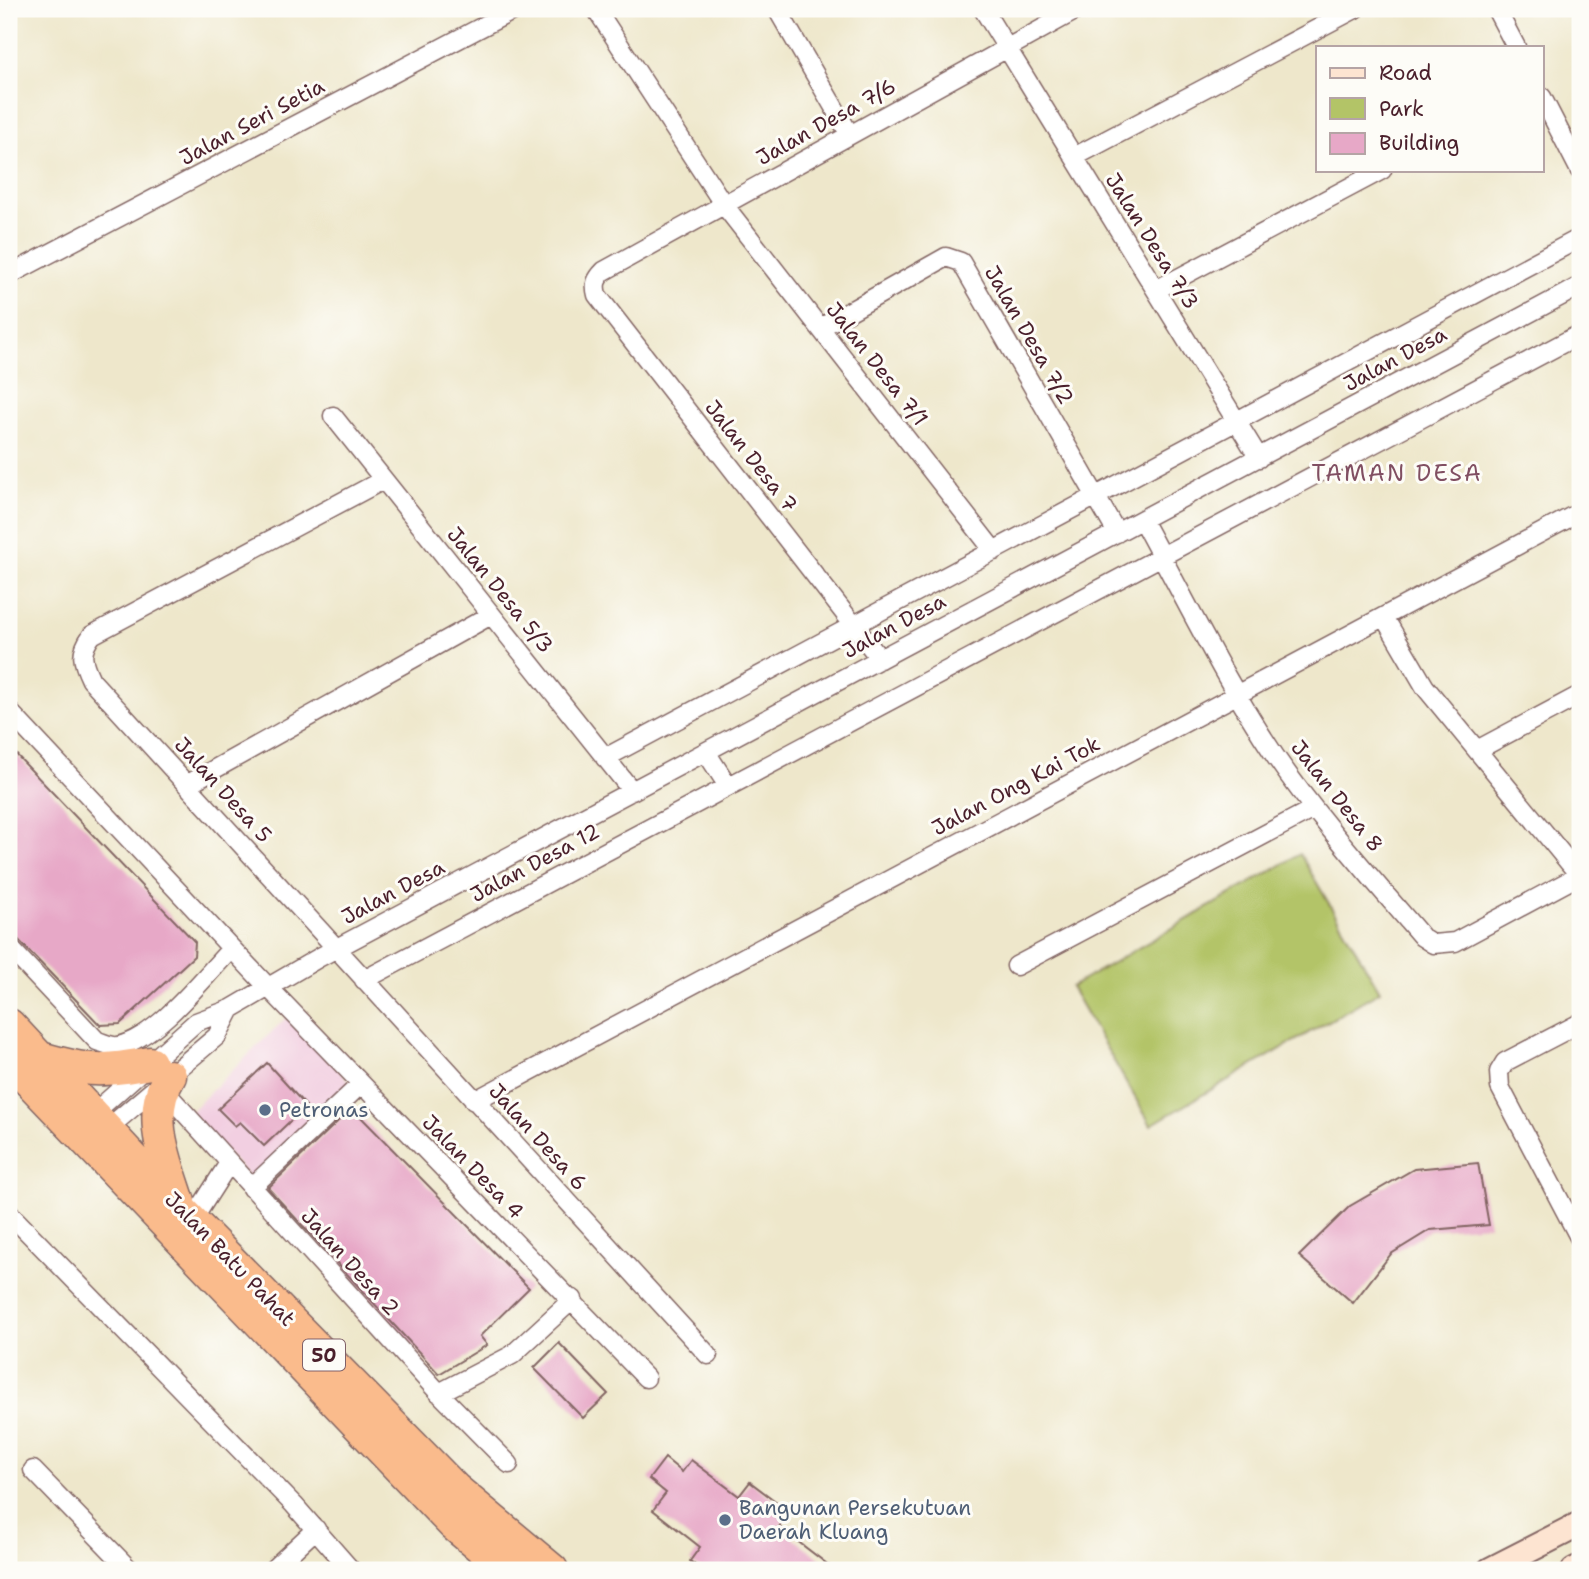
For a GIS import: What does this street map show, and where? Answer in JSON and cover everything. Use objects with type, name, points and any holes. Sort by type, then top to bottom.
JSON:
[{"type":"highway","name":"Jalan Batu Pahat","points":[[9,1025],[24,1059],[453,1524],[509,1570]]},
{"type":"highway","points":[[24,1059],[96,1071],[161,1075],[158,1122],[160,1140],[187,1216]]},
{"type":"highway","name":"Jalan Batu Pahat","points":[[91,1130],[187,1216],[455,1489],[552,1570]]},
{"type":"street","name":"Jalan Seri Setia","points":[[9,275],[516,9]]},
{"type":"street","name":"Jalan Desa 7/1","points":[[596,9],[724,205],[994,551]]},
{"type":"street","points":[[777,9],[850,135]]},
{"type":"street","name":"Jalan Desa 7/3","points":[[983,9],[1259,458]]},
{"type":"street","name":"Jalan Desa 7/6","points":[[597,277],[1078,9]]},
{"type":"street","points":[[1074,157],[1355,9]]},
{"type":"street","points":[[1496,9],[1515,46]]},
{"type":"street","points":[[1544,101],[1580,171]]},
{"type":"street","points":[[1156,290],[1378,172]]},
{"type":"street","name":"Jalan Desa","points":[[605,758],[1580,238]]},
{"type":"street","name":"Jalan Desa 7/2","points":[[820,328],[946,257],[955,258],[965,268],[1117,533]]},
{"type":"street","name":"Jalan Desa 7","points":[[597,277],[597,295],[880,659]]},
{"type":"street","name":"Jalan Desa","points":[[91,1130],[161,1075],[196,1022],[231,1009],[328,953],[1580,286]]},
{"type":"street","points":[[706,752],[728,786],[1580,334]]},
{"type":"street","name":"Jalan Desa 5/3","points":[[333,416],[632,791]]},
{"type":"street","name":"Jalan Desa 5","points":[[328,953],[188,784],[91,680],[81,660],[83,648],[92,635],[383,480]]},
{"type":"street","name":"Jalan Ong Kai Tok","points":[[474,1101],[1580,512]]},
{"type":"street","name":"Jalan Desa 8","points":[[1142,520],[1238,695],[1313,808],[1422,937],[1433,944],[1455,942],[1580,875]]},
{"type":"street","points":[[188,784],[491,615]]},
{"type":"street","points":[[1384,617],[1426,687],[1580,875]]},
{"type":"street","points":[[1477,750],[1580,695]]},
{"type":"street","name":"Jalan Desa 4","points":[[9,711],[231,948],[273,983],[361,1084],[573,1299],[646,1378]]},
{"type":"street","name":"Jalan Desa 12","points":[[364,980],[728,786]]},
{"type":"street","points":[[1016,966],[1313,808]]},
{"type":"street","points":[[9,947],[97,1041],[116,1046],[136,1040],[173,1009],[231,948]]},
{"type":"street","name":"Jalan Desa 6","points":[[328,953],[364,980],[708,1355]]},
{"type":"street","points":[[1580,1023],[1506,1062],[1499,1072],[1500,1087],[1580,1239]]},
{"type":"street","name":"Jalan Desa 2","points":[[161,1075],[251,1188],[439,1393],[509,1464]]},
{"type":"street","points":[[251,1188],[361,1084]]},
{"type":"street","points":[[187,1216],[229,1163]]},
{"type":"street","points":[[9,1213],[316,1530],[351,1570]]},
{"type":"street","points":[[439,1393],[512,1355],[573,1299]]},
{"type":"street","points":[[33,1470],[130,1570]]},
{"type":"street","points":[[1490,1570],[1580,1524]]},
{"type":"street","points":[[272,1570],[316,1530]]},
{"type":"street","points":[[1574,1570],[1580,1567]]},
{"type":"shaded area","points":[[287,1017],[351,1083],[251,1179],[190,1112]]},
{"type":"green space","points":[[1300,854],[1380,991],[1151,1125],[1071,987]]},
{"type":"building","points":[[9,747],[195,942],[194,956],[120,1024],[100,1025],[9,930]]},
{"type":"building","points":[[267,1063],[306,1106],[264,1146],[240,1122],[235,1126],[218,1109]]},
{"type":"building","points":[[352,1108],[529,1288],[480,1336],[487,1345],[439,1374],[268,1188]]},
{"type":"building","points":[[1478,1163],[1489,1225],[1430,1230],[1391,1254],[1353,1303],[1299,1256],[1350,1206],[1414,1169]]},
{"type":"building","points":[[559,1343],[608,1394],[583,1418],[534,1368]]},
{"type":"building","name":"Bangunan Persekutuan Daerah Kluang","points":[[665,1458],[682,1472],[691,1460],[739,1496],[750,1482],[790,1512],[779,1527],[835,1570],[702,1570],[690,1561],[700,1547],[653,1510],[666,1493],[649,1479]]},
{"type":"place","name":"Petronas","points":[[265,1110]]},
{"type":"place","name":"Bangunan Persekutuan Daerah Kluang","points":[[725,1520]]},
{"type":"district","name":"TAMAN DESA","points":[[1397,473]]}]
